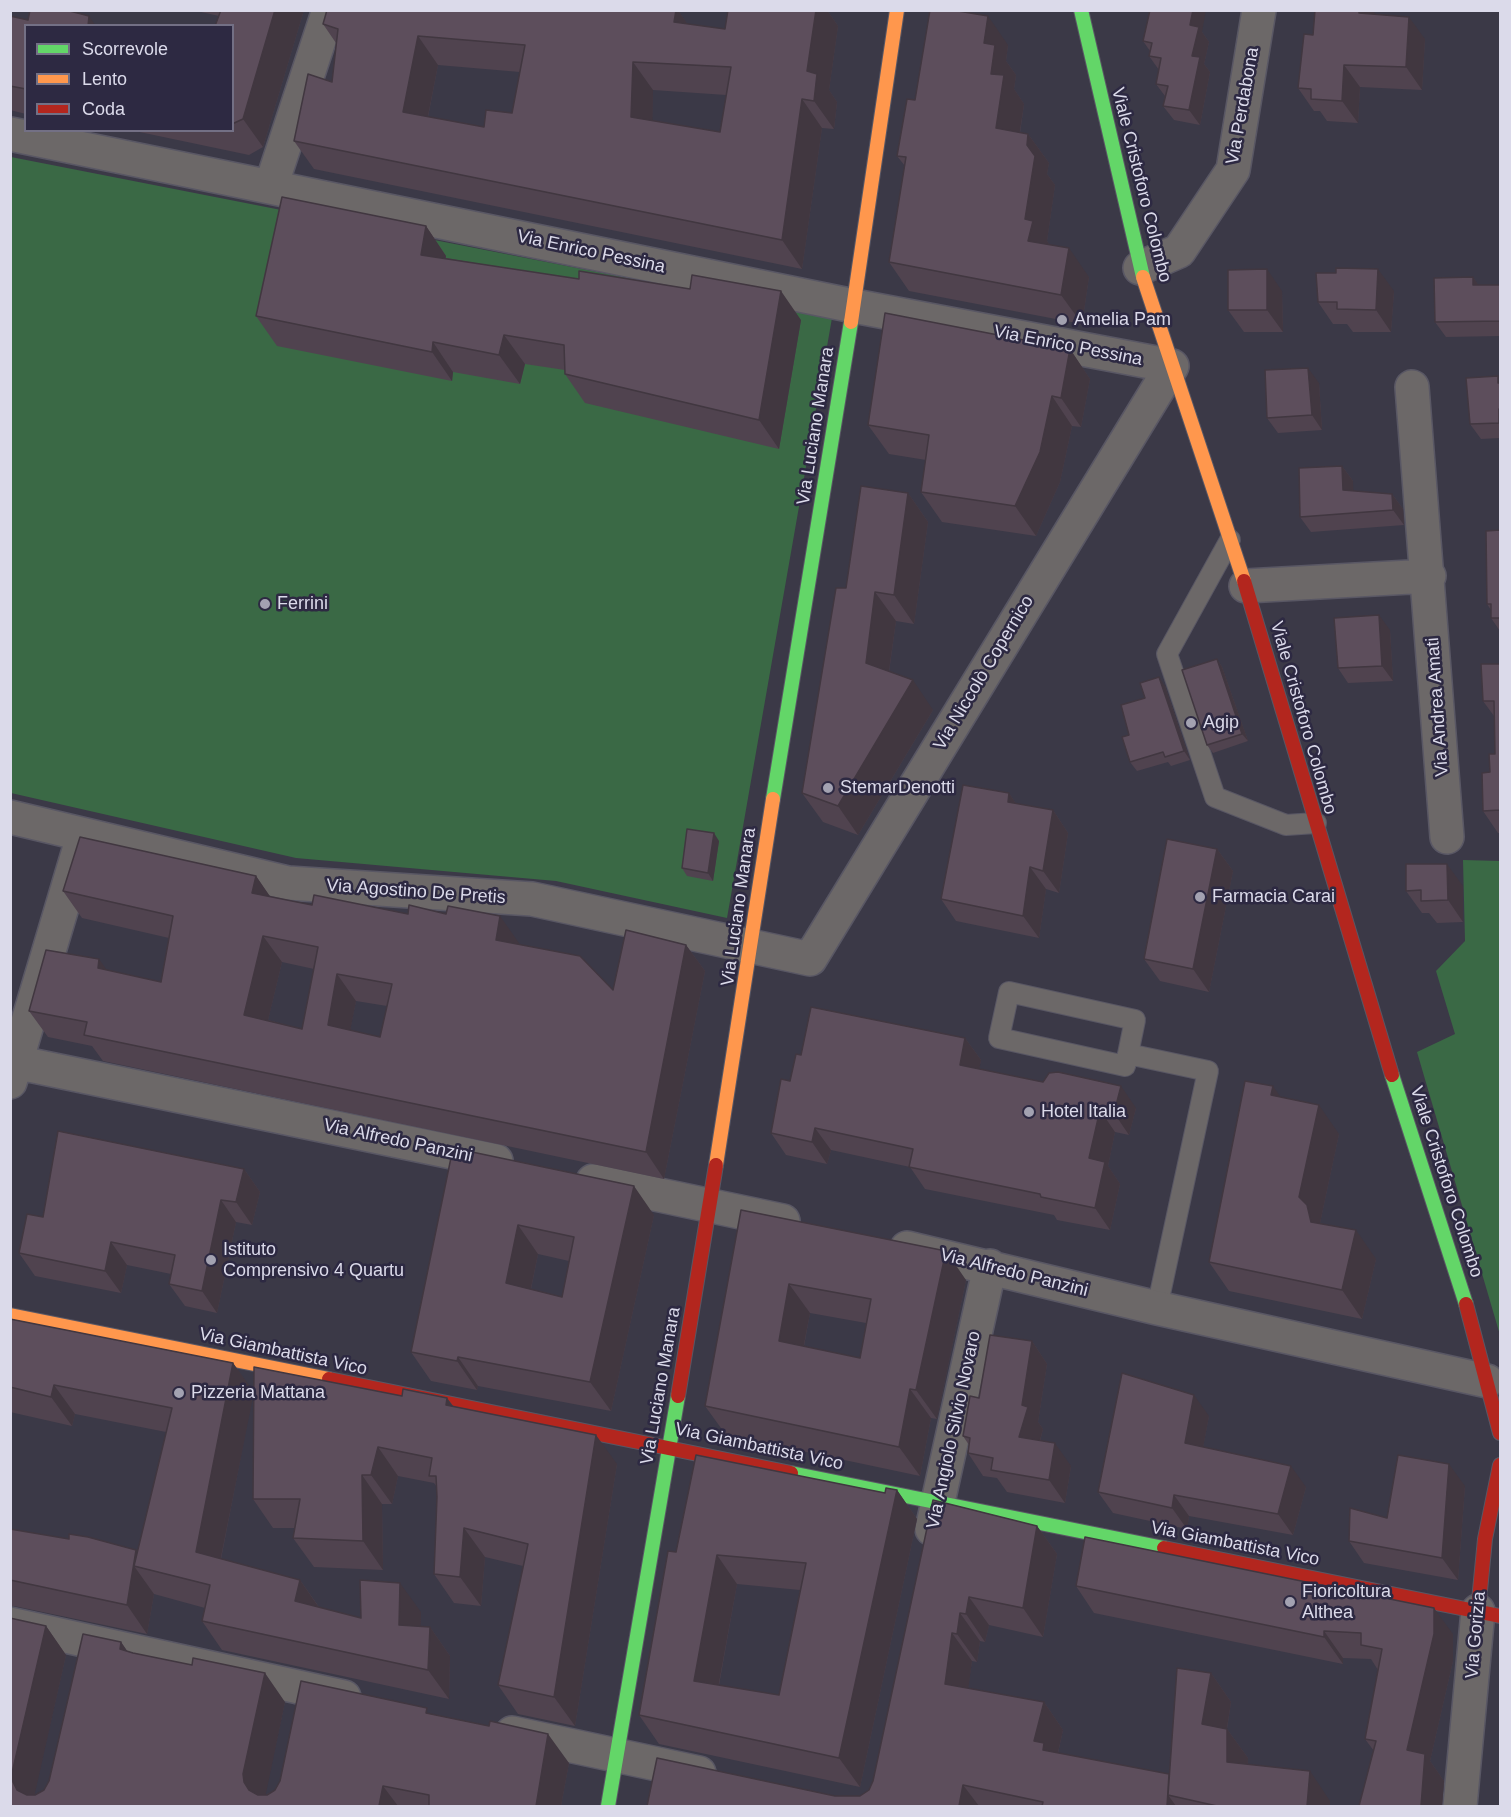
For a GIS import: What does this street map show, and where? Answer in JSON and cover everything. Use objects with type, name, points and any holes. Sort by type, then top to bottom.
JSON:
[{"type":"street","points":[[271,186],[329,10]]},
{"type":"street","name":"Viale Cristoforo Colombo","points":[[1081,10],[1140,268],[1246,586],[1385,1053],[1477,1338],[1494,1380],[1500,1433]]},
{"type":"street","name":"Via Perdabona","points":[[1140,268],[1179,251],[1233,171],[1259,10]]},
{"type":"street","name":"Via Luciano Manara","points":[[608,1806],[710,1206],[854,306],[895,11]]},
{"type":"street","name":"Via Enrico Pessina","points":[[10,134],[854,306],[1172,366]]},
{"type":"street","name":"Via Niccolò Copernico","points":[[750,945],[810,959],[1172,366]]},
{"type":"street","name":"Via Andrea Amati","points":[[1412,387],[1429,576],[1447,837]]},
{"type":"street","points":[[1246,586],[1429,576]]},
{"type":"street","name":"Via Agostino De Pretis","points":[[10,817],[84,832],[288,883],[532,899],[750,945]]},
{"type":"street","points":[[12,1068],[84,832]]},
{"type":"street","name":"Via Alfredo Panzini","points":[[12,1068],[525,1167]]},
{"type":"street","points":[[560,1174],[807,1226]]},
{"type":"street","name":"Via Alfredo Panzini","points":[[876,1241],[990,1266],[1157,1308],[1494,1380]]},
{"type":"street","name":"Via Angiolo Silvio Novaro","points":[[926,1560],[990,1266]]},
{"type":"street","name":"Via Giambattista Vico","points":[[10,1315],[609,1437],[668,1446],[1489,1614]]},
{"type":"street","name":"Via Gorizia","points":[[1460,1806],[1489,1614],[1485,1539],[1500,1465]]},
{"type":"street","points":[[10,1624],[374,1703]]},
{"type":"street","points":[[81,1675],[89,1641]]},
{"type":"street","points":[[300,1721],[307,1689]]},
{"type":"street","points":[[488,1728],[723,1778]]},
{"type":"lane","points":[[1230,540],[1167,654],[1215,798],[1286,825],[1316,823]]},
{"type":"lane","points":[[1009,992],[1135,1020],[1128,1054],[1125,1066],[999,1038],[1009,992]]},
{"type":"lane","points":[[1128,1054],[1208,1071],[1157,1308]]},
{"type":"green space","points":[[11,157],[832,318],[727,918],[556,881],[296,858],[11,793]]},
{"type":"green space","points":[[1463,860],[1500,861],[1500,1335],[1417,1052],[1455,1034],[1436,971],[1465,941]]},
{"type":"building","points":[[30,10],[66,10],[89,16],[88,24],[24,24],[24,89],[10,86],[10,16],[28,20]]},
{"type":"building","points":[[221,10],[275,10],[243,119],[234,123],[234,24],[216,24]]},
{"type":"building","points":[[327,10],[676,10],[674,22],[725,29],[728,10],[816,10],[807,71],[817,74],[814,101],[802,99],[782,240],[294,141],[308,74],[332,82],[338,29],[323,24]],"holes":[[[418,36],[525,45],[512,113],[486,110],[484,127],[403,112]],[[633,62],[731,67],[720,132],[631,117]]]},
{"type":"building","points":[[930,10],[952,10],[988,16],[984,43],[995,45],[991,74],[1004,75],[996,128],[1028,134],[1027,145],[1035,156],[1025,219],[1033,221],[1028,241],[1069,248],[1061,295],[889,262],[906,157],[897,156],[907,99],[915,100]]},
{"type":"building","points":[[1150,10],[1193,10],[1190,25],[1199,27],[1192,56],[1200,57],[1189,110],[1163,106],[1168,86],[1156,84],[1161,58],[1149,56],[1152,43],[1143,41]]},
{"type":"building","points":[[1315,10],[1359,10],[1359,13],[1409,17],[1406,67],[1344,65],[1342,101],[1311,99],[1311,89],[1298,88],[1304,34],[1313,35]]},
{"type":"building","points":[[282,197],[426,226],[421,255],[579,279],[579,271],[690,289],[692,275],[781,291],[759,420],[565,374],[564,345],[504,335],[499,355],[433,342],[432,352],[256,316]]},
{"type":"building","points":[[1336,268],[1378,269],[1376,310],[1337,309],[1337,302],[1318,302],[1316,273],[1336,273]]},
{"type":"building","points":[[1267,269],[1267,310],[1228,310],[1228,270]]},
{"type":"building","points":[[1473,277],[1473,285],[1500,285],[1500,321],[1435,322],[1434,278]]},
{"type":"building","points":[[885,313],[1070,349],[1061,398],[1052,396],[1040,452],[1015,506],[921,492],[929,435],[868,425]]},
{"type":"building","points":[[1308,368],[1312,415],[1267,418],[1265,370]]},
{"type":"building","points":[[1498,376],[1498,383],[1500,383],[1499,423],[1470,424],[1466,378]]},
{"type":"building","points":[[1342,466],[1343,490],[1392,494],[1393,510],[1300,517],[1299,468]]},
{"type":"building","points":[[861,486],[908,493],[894,595],[875,592],[866,663],[913,680],[838,806],[802,793],[836,588],[846,588]]},
{"type":"building","points":[[1500,530],[1500,618],[1491,618],[1491,604],[1487,604],[1486,531]]},
{"type":"building","points":[[1379,615],[1382,666],[1338,668],[1334,618]]},
{"type":"building","points":[[1217,659],[1242,734],[1207,745],[1182,670]]},
{"type":"building","points":[[1481,664],[1500,664],[1500,810],[1483,811],[1482,773],[1490,772],[1489,754],[1495,754],[1494,701],[1483,701]]},
{"type":"building","points":[[1159,677],[1184,751],[1165,757],[1163,752],[1130,762],[1122,737],[1129,735],[1121,705],[1145,698],[1140,683]]},
{"type":"building","points":[[963,785],[1009,793],[1008,802],[1053,810],[1043,871],[1030,867],[1023,916],[941,899]]},
{"type":"building","points":[[687,829],[714,833],[708,873],[682,868]]},
{"type":"building","points":[[80,837],[256,876],[252,893],[312,905],[314,895],[408,914],[409,905],[446,914],[448,906],[500,916],[496,940],[580,956],[613,990],[626,930],[686,945],[646,1152],[84,1035],[87,1022],[29,1011],[46,950],[99,959],[98,968],[161,982],[173,916],[63,891]],"holes":[[[263,936],[318,947],[302,1029],[244,1015]],[[337,974],[392,984],[380,1037],[328,1025]]]},
{"type":"building","points":[[1167,839],[1217,849],[1193,969],[1144,959]]},
{"type":"building","points":[[1406,864],[1447,864],[1448,900],[1421,901],[1421,890],[1406,891]]},
{"type":"building","points":[[811,1007],[965,1038],[960,1065],[1043,1082],[1049,1073],[1058,1072],[1121,1086],[1114,1113],[1100,1110],[1089,1158],[1105,1162],[1095,1208],[1041,1197],[1040,1194],[909,1167],[913,1149],[815,1128],[812,1142],[771,1133],[781,1079],[790,1081],[796,1054],[801,1055]]},
{"type":"building","points":[[1245,1081],[1273,1086],[1271,1095],[1319,1105],[1299,1197],[1307,1205],[1311,1222],[1356,1230],[1342,1290],[1209,1262]]},
{"type":"building","points":[[58,1131],[244,1169],[236,1202],[221,1200],[202,1291],[169,1284],[175,1255],[111,1242],[105,1271],[19,1253],[27,1214],[43,1217]]},
{"type":"building","points":[[453,1148],[634,1186],[590,1382],[458,1357],[457,1361],[411,1352]],"holes":[[[518,1225],[574,1237],[562,1297],[506,1283]]]},
{"type":"building","points":[[741,1210],[946,1251],[916,1390],[910,1389],[899,1447],[705,1406]],"holes":[[[789,1284],[871,1299],[860,1358],[779,1341]]]},
{"type":"building","points":[[10,1319],[233,1363],[196,1552],[300,1580],[295,1601],[361,1618],[360,1580],[400,1583],[399,1625],[430,1627],[428,1670],[202,1621],[210,1585],[134,1566],[172,1408],[54,1385],[51,1397],[10,1387]]},
{"type":"building","points":[[990,1335],[1032,1341],[1022,1405],[1028,1407],[1019,1437],[1055,1443],[1049,1480],[991,1470],[993,1458],[968,1453],[970,1438],[963,1436],[970,1396],[979,1398]]},
{"type":"building","points":[[254,1367],[402,1396],[403,1389],[447,1398],[446,1405],[596,1435],[554,1697],[498,1685],[528,1544],[464,1528],[460,1577],[434,1574],[437,1497],[436,1476],[429,1476],[432,1458],[378,1447],[371,1475],[362,1475],[363,1541],[293,1538],[300,1499],[253,1499]]},
{"type":"building","points":[[1122,1373],[1194,1395],[1185,1443],[1291,1466],[1278,1514],[1174,1495],[1172,1508],[1098,1492]]},
{"type":"building","points":[[696,1455],[885,1493],[886,1488],[897,1490],[839,1758],[639,1715],[668,1551],[676,1552]],"holes":[[[717,1555],[806,1563],[779,1695],[694,1681]]]},
{"type":"building","points":[[1398,1455],[1449,1464],[1442,1558],[1349,1541],[1350,1508],[1387,1518]]},
{"type":"building","points":[[933,1500],[1037,1526],[1023,1608],[969,1597],[966,1614],[960,1613],[957,1634],[952,1633],[945,1684],[1044,1702],[1034,1741],[1044,1743],[1043,1750],[1169,1774],[1167,1806],[1042,1806],[1043,1802],[963,1785],[959,1806],[647,1806],[657,1758],[835,1796],[860,1796],[869,1790],[873,1781]]},
{"type":"building","points":[[10,1529],[69,1539],[69,1534],[88,1537],[136,1550],[127,1605],[10,1580]]},
{"type":"building","points":[[1085,1537],[1434,1608],[1434,1634],[1407,1750],[1425,1754],[1421,1806],[1359,1806],[1376,1741],[1365,1739],[1382,1649],[1361,1645],[1361,1633],[1324,1631],[1324,1637],[1076,1586]]},
{"type":"building","points":[[10,1618],[46,1626],[12,1773],[17,1790],[27,1795],[35,1795],[44,1790],[49,1781],[83,1634],[121,1642],[120,1649],[133,1653],[192,1665],[193,1658],[265,1673],[243,1774],[244,1782],[249,1790],[258,1795],[267,1795],[275,1790],[280,1781],[301,1681],[427,1708],[426,1713],[489,1726],[490,1721],[548,1734],[536,1806],[429,1806],[429,1795],[383,1786],[379,1806],[10,1806]]},
{"type":"building","points":[[1177,1668],[1211,1673],[1202,1724],[1227,1729],[1227,1762],[1310,1771],[1307,1806],[1217,1806],[1168,1795]]},
{"type":"traffic: fast","points":[[1081,10],[1143,277]]},
{"type":"traffic: fast","points":[[773,799],[851,322]]},
{"type":"traffic: fast","points":[[1392,1075],[1466,1304]]},
{"type":"traffic: fast","points":[[608,1806],[678,1396]]},
{"type":"traffic: fast","points":[[791,1473],[1164,1548]]},
{"type":"traffic: slow","points":[[851,322],[897,10]]},
{"type":"traffic: slow","points":[[1143,277],[1244,581]]},
{"type":"traffic: slow","points":[[716,1165],[773,799]]},
{"type":"traffic: slow","points":[[10,1315],[329,1379]]},
{"type":"traffic: jam","points":[[1244,581],[1392,1075]]},
{"type":"traffic: jam","points":[[678,1396],[716,1165]]},
{"type":"traffic: jam","points":[[1466,1304],[1500,1433]]},
{"type":"traffic: jam","points":[[329,1379],[791,1473]]},
{"type":"traffic: jam","points":[[1478,1611],[1485,1539],[1500,1465]]},
{"type":"traffic: jam","points":[[1164,1548],[1500,1616]]},
{"type":"place","name":"Amelia Pam","points":[[1062,320]]},
{"type":"place","name":"Ferrini","points":[[265,604]]},
{"type":"place","name":"Agip","points":[[1191,723]]},
{"type":"place","name":"StemarDenotti","points":[[828,788]]},
{"type":"place","name":"Farmacia Carai","points":[[1200,897]]},
{"type":"place","name":"Hotel Italia","points":[[1029,1112]]},
{"type":"place","name":"Istituto Comprensivo 4 Quartu","points":[[211,1260]]},
{"type":"place","name":"Pizzeria Mattana","points":[[179,1393]]},
{"type":"place","name":"Fioricoltura Althea","points":[[1290,1602]]}]
